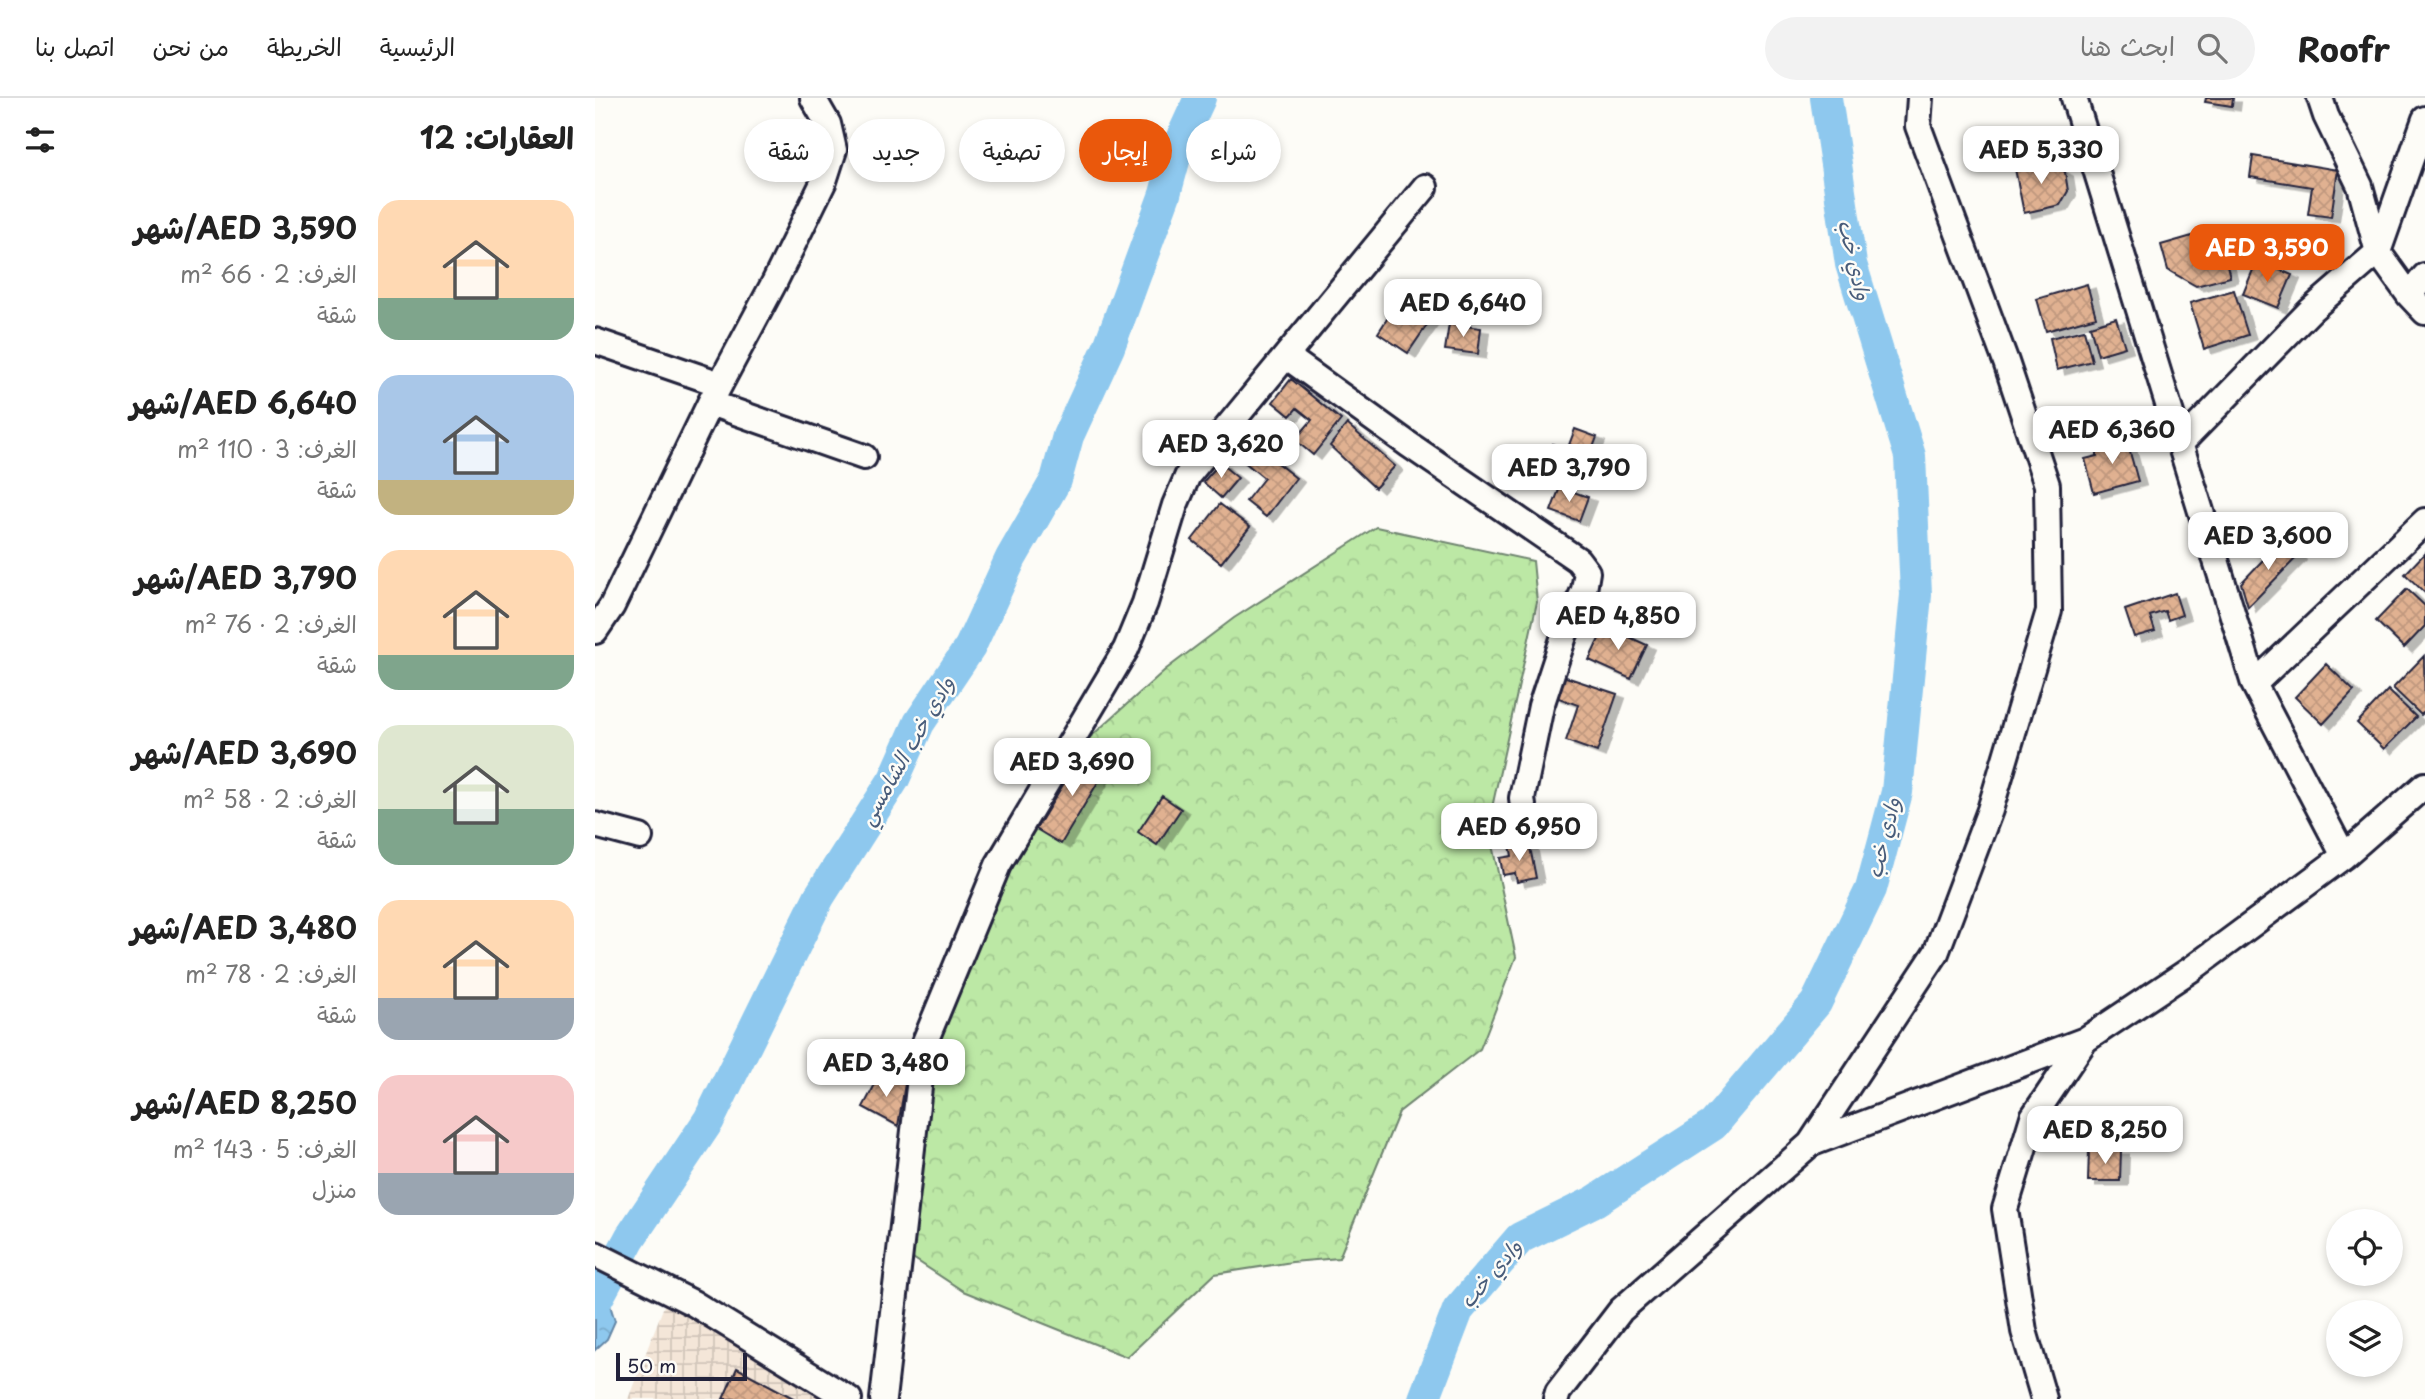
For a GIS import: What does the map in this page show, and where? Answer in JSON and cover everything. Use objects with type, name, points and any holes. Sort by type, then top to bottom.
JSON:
[{"type":"street","points":[[595,631],[612,606],[715,393],[774,283],[824,181],[834,150],[828,124],[813,98]]},
{"type":"street","points":[[1556,1399],[1558,1392],[1621,1310],[1810,1144],[1936,953],[1990,810],[2049,611],[2047,485],[2006,362],[1918,126],[1920,98]]},
{"type":"street","points":[[2074,98],[2254,684],[2344,856]]},
{"type":"street","points":[[2321,98],[2326,116],[2360,186],[2378,251],[2420,294]]},
{"type":"street","points":[[2180,444],[2311,310],[2378,251],[2425,119]]},
{"type":"street","points":[[883,1399],[924,1044],[998,865],[1126,649],[1145,603],[1175,505],[1188,475],[1425,187]]},
{"type":"street","points":[[595,341],[864,457]]},
{"type":"street","points":[[1286,356],[1578,560],[1587,572],[1584,590],[1564,636],[1541,706],[1522,798],[1526,830]]},
{"type":"street","points":[[2254,684],[2425,521]]},
{"type":"street","points":[[1810,1144],[2085,1040],[2193,968],[2420,796]]},
{"type":"street","points":[[595,825],[640,837]]},
{"type":"street","points":[[2044,1399],[2024,1331],[2005,1209],[2033,1117],[2085,1040]]},
{"type":"street","points":[[595,1254],[692,1303],[849,1399]]},
{"type":"shaded area","points":[[667,1298],[838,1399],[628,1399]]},
{"type":"green space","points":[[1376,527],[1533,561],[1537,602],[1488,826],[1516,957],[1480,1049],[1399,1112],[1339,1258],[1215,1274],[1127,1357],[963,1291],[893,1245],[920,1037],[995,858],[1077,749],[1165,670],[1234,618]]},
{"type":"water","points":[[595,1296],[609,1302],[615,1321],[607,1339],[595,1350]]},
{"type":"building","points":[[2206,98],[2233,98],[2232,106],[2205,102]]},
{"type":"building","points":[[2253,156],[2338,170],[2331,217],[2308,214],[2312,187],[2250,177]]},
{"type":"building","points":[[2047,162],[2065,172],[2068,191],[2060,205],[2024,213],[2015,169]]},
{"type":"building","points":[[2199,234],[2206,258],[2224,253],[2230,277],[2196,286],[2168,270],[2161,245]]},
{"type":"building","points":[[2257,260],[2292,275],[2278,308],[2243,294]]},
{"type":"building","points":[[2087,284],[2096,317],[2046,331],[2037,299]]},
{"type":"building","points":[[2234,290],[2248,335],[2204,349],[2190,303]]},
{"type":"building","points":[[1401,297],[1431,319],[1408,353],[1378,333]]},
{"type":"building","points":[[2116,318],[2125,347],[2098,355],[2090,326]]},
{"type":"building","points":[[1449,324],[1481,328],[1478,354],[1445,350]]},
{"type":"building","points":[[2084,330],[2092,361],[2057,370],[2050,338]]},
{"type":"building","points":[[1291,379],[1341,420],[1313,455],[1295,440],[1312,420],[1297,408],[1290,416],[1273,402]]},
{"type":"building","points":[[1347,424],[1395,466],[1375,488],[1330,446]]},
{"type":"building","points":[[1267,427],[1285,443],[1275,455],[1256,440]]},
{"type":"building","points":[[1575,429],[1597,437],[1591,453],[1569,445]]},
{"type":"building","points":[[1244,437],[1296,478],[1266,517],[1246,501],[1264,478],[1232,452]]},
{"type":"building","points":[[2126,438],[2138,481],[2094,493],[2085,459],[2097,456],[2097,446]]},
{"type":"building","points":[[1552,444],[1595,459],[1588,481],[1573,475],[1577,463],[1556,456],[1548,477],[1542,474]]},
{"type":"building","points":[[1220,463],[1238,478],[1221,498],[1203,482]]},
{"type":"building","points":[[1560,487],[1588,497],[1579,521],[1551,511]]},
{"type":"building","points":[[1220,504],[1250,527],[1221,563],[1192,540]]},
{"type":"building","points":[[2282,540],[2298,556],[2248,607],[2241,583]]},
{"type":"building","points":[[2425,553],[2425,593],[2405,574]]},
{"type":"building","points":[[2407,589],[2425,606],[2425,626],[2404,648],[2376,621]]},
{"type":"building","points":[[2175,593],[2182,615],[2168,620],[2165,611],[2150,616],[2155,631],[2134,637],[2125,610]]},
{"type":"building","points":[[1605,626],[1647,645],[1631,679],[1589,660]]},
{"type":"building","points":[[2424,656],[2425,711],[2421,715],[2393,688]]},
{"type":"building","points":[[2326,664],[2354,691],[2323,724],[2295,697]]},
{"type":"building","points":[[1560,675],[1617,694],[1597,752],[1566,741],[1578,705],[1553,696]]},
{"type":"building","points":[[2388,690],[2416,717],[2384,749],[2357,723]]},
{"type":"building","points":[[1083,752],[1107,767],[1061,844],[1036,829]]},
{"type":"building","points":[[1162,796],[1181,809],[1157,845],[1138,832]]},
{"type":"building","points":[[1529,842],[1536,878],[1517,882],[1515,873],[1503,875],[1500,858],[1512,856],[1510,845]]},
{"type":"building","points":[[881,1073],[905,1084],[898,1126],[863,1107]]},
{"type":"building","points":[[2089,1150],[2121,1150],[2120,1181],[2088,1181]]},
{"type":"building","points":[[737,1368],[795,1399],[723,1399]]},
{"type":"waterway","name":"وادي خب الشامسي","points":[[595,1303],[630,1238],[709,1120],[819,897],[894,779],[919,723],[970,647],[1011,558],[1056,480],[1068,436],[1109,347],[1165,194],[1178,146],[1200,98]]},
{"type":"waterway","name":"وادي خب","points":[[1424,1399],[1458,1310],[1520,1238],[1595,1201],[1713,1125],[1816,1003],[1871,889],[1897,792],[1916,595],[1910,456],[1851,264],[1826,98]]}]
